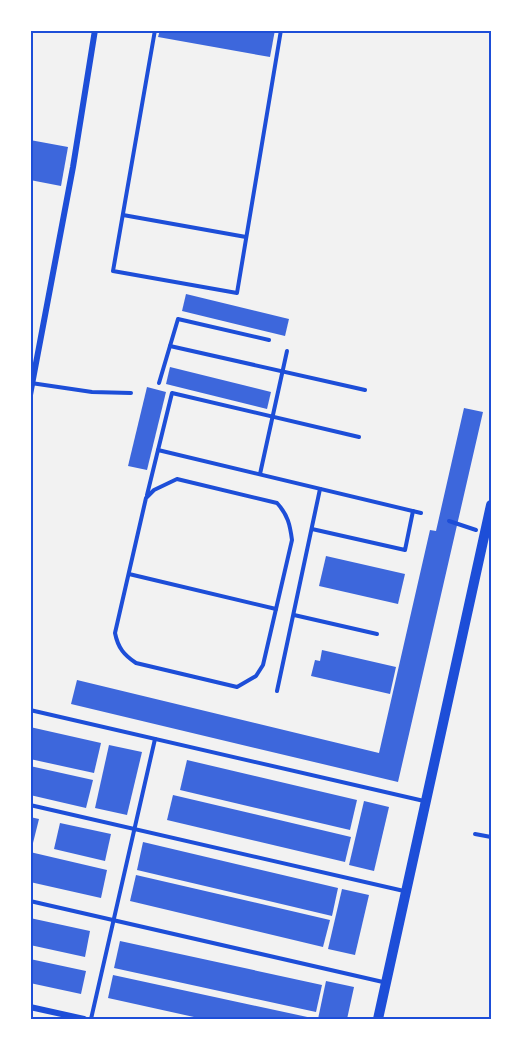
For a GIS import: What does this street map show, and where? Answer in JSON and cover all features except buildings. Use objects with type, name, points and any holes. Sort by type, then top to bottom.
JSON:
[{"type":"street","points":[[30,395],[73,167],[95,30]]},
{"type":"street","points":[[378,1019],[491,505]]},
{"type":"street","points":[[30,1007],[84,1019]]},
{"type":"lane","points":[[155,30],[113,272],[237,293],[281,30]]},
{"type":"lane","points":[[123,215],[246,237]]},
{"type":"lane","points":[[159,383],[178,319],[269,340]]},
{"type":"lane","points":[[170,346],[365,390]]},
{"type":"lane","points":[[260,474],[287,351]]},
{"type":"lane","points":[[31,383],[92,392],[131,393]]},
{"type":"lane","points":[[146,498],[154,490],[177,479],[277,503],[284,511],[290,524],[291,540],[263,665],[256,676],[237,687],[136,663],[125,656],[117,645],[115,633],[146,498],[172,393],[359,436]]},
{"type":"lane","points":[[159,450],[421,513]]},
{"type":"lane","points":[[277,691],[321,489]]},
{"type":"lane","points":[[312,530],[405,550],[413,511]]},
{"type":"lane","points":[[449,521],[484,532]]},
{"type":"lane","points":[[129,574],[276,609]]},
{"type":"lane","points":[[294,615],[377,634]]},
{"type":"lane","points":[[30,710],[425,801]]},
{"type":"lane","points":[[92,1019],[155,739]]},
{"type":"lane","points":[[30,805],[406,891]]},
{"type":"lane","points":[[476,834],[491,837]]},
{"type":"lane","points":[[30,901],[385,983]]}]
